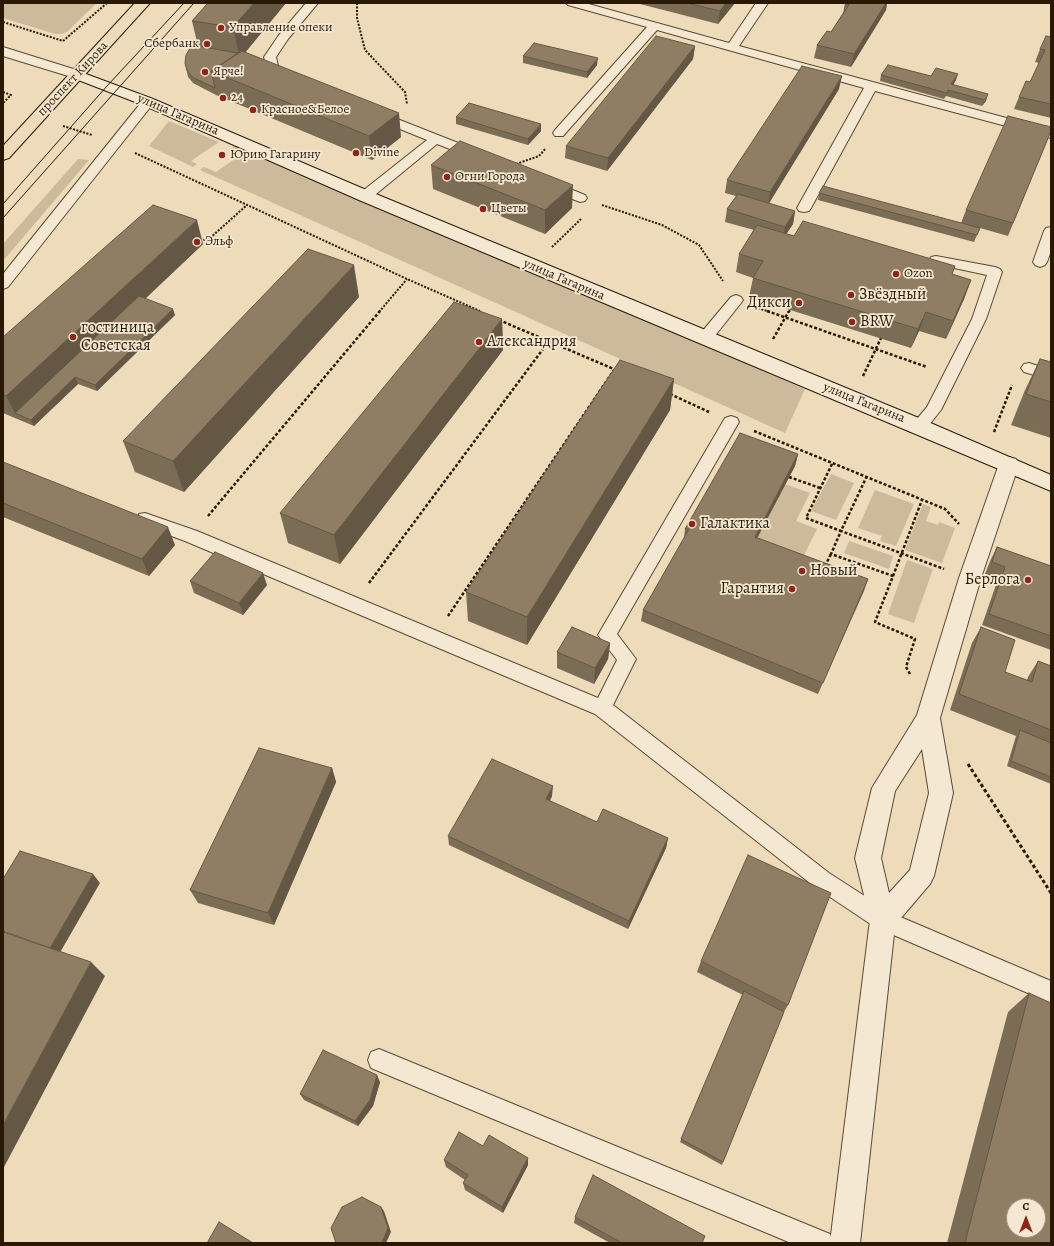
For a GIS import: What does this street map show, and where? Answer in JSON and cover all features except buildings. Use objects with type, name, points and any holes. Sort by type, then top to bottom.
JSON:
[{"type":"main road","name":"проспект Кирова","points":[[3,155],[143,3]]},
{"type":"street","name":"улица Гагарина","points":[[3,51],[78,75],[148,102],[365,196],[919,426],[1051,483]]},
{"type":"street","points":[[845,1243],[883,920],[868,858],[884,788],[928,718],[970,578],[1009,464]]},
{"type":"street","points":[[883,920],[922,876],[941,793],[928,718]]},
{"type":"lane","points":[[298,83],[273,73],[270,57],[283,37],[312,3]]},
{"type":"lane","points":[[572,3],[1051,134]]},
{"type":"lane","points":[[732,47],[762,3]]},
{"type":"lane","points":[[559,133],[655,26]]},
{"type":"lane","points":[[804,208],[872,86]]},
{"type":"lane","points":[[3,284],[148,102]]},
{"type":"lane","points":[[369,112],[506,168]]},
{"type":"lane","points":[[365,196],[435,139]]},
{"type":"lane","points":[[536,180],[580,198]]},
{"type":"lane","points":[[1040,262],[1051,231]]},
{"type":"lane","points":[[919,426],[932,410],[979,319],[994,272],[936,260]]},
{"type":"lane","points":[[705,338],[736,300]]},
{"type":"lane","points":[[1029,368],[1051,375]]},
{"type":"lane","points":[[602,708],[627,659],[607,635],[731,422]]},
{"type":"lane","points":[[133,514],[191,536],[602,708],[822,880],[883,920],[1051,992]]},
{"type":"lane","points":[[379,1060],[820,1243]]},
{"type":"path","points":[[3,22],[62,41],[106,3]]},
{"type":"path","points":[[357,3],[358,18],[365,50],[405,92],[412,129]]},
{"type":"path","points":[[3,92],[11,95],[3,103]]},
{"type":"path","points":[[35,121],[81,130],[406,279],[485,313]]},
{"type":"path","points":[[506,168],[539,156]]},
{"type":"path","points":[[597,203],[662,225],[699,245],[736,300],[950,375]]},
{"type":"path","points":[[197,242],[210,238],[247,205]]},
{"type":"path","points":[[550,249],[582,218]]},
{"type":"path","points":[[191,536],[406,279]]},
{"type":"path","points":[[770,345],[790,310]]},
{"type":"path","points":[[492,316],[621,373]]},
{"type":"path","points":[[861,380],[881,338]]},
{"type":"path","points":[[354,604],[549,342]]},
{"type":"path","points":[[433,638],[614,370]]},
{"type":"path","points":[[669,394],[731,422],[944,509],[981,547]]},
{"type":"path","points":[[832,464],[806,518],[970,578]]},
{"type":"path","points":[[789,477],[820,488]]},
{"type":"path","points":[[842,531],[866,478]]},
{"type":"path","points":[[893,576],[922,500]]},
{"type":"path","points":[[824,568],[831,554]]},
{"type":"shaded area","points":[[3,3],[97,3],[68,31],[62,34],[55,34],[3,18]]},
{"type":"shaded area","points":[[169,121],[219,142],[191,161],[197,164],[193,167],[149,146]]},
{"type":"shaded area","points":[[236,145],[805,389],[785,433],[200,170],[204,167],[216,172],[242,154],[231,149]]},
{"type":"shaded area","points":[[78,159],[89,160],[3,261],[3,244]]},
{"type":"shaded area","points":[[831,474],[854,483],[836,520],[811,511]]},
{"type":"shaded area","points":[[785,484],[810,493],[796,521],[817,529],[798,567],[752,548]]},
{"type":"shaded area","points":[[875,490],[914,504],[896,546],[880,541],[882,536],[858,528]]},
{"type":"shaded area","points":[[923,504],[931,507],[926,521],[938,525],[939,522],[955,528],[942,563],[905,550]]},
{"type":"shaded area","points":[[849,541],[893,556],[889,569],[844,553]]},
{"type":"shaded area","points":[[907,560],[933,569],[914,623],[888,614]]},
{"type":"tram line","points":[[3,204],[107,86],[184,3]]},
{"type":"tram line","points":[[3,218],[194,3]]},
{"type":"place","name":"Управление опеки","points":[[221,28]]},
{"type":"place","name":"Сбербанк","points":[[207,44]]},
{"type":"place","name":"Ярче!","points":[[205,72]]},
{"type":"place","name":"24","points":[[223,98]]},
{"type":"place","name":"Красное&Белое","points":[[253,110]]},
{"type":"place","name":"Divine","points":[[356,153]]},
{"type":"place","name":"Юрию Гагарину","points":[[222,155]]},
{"type":"place","name":"Огни Города","points":[[447,177]]},
{"type":"place","name":"Цветы","points":[[483,209]]},
{"type":"place","name":"Эльф","points":[[197,242]]},
{"type":"place","name":"Ozon","points":[[896,274]]},
{"type":"place","name":"Звёздный","points":[[851,295]]},
{"type":"place","name":"Дикси","points":[[799,303]]},
{"type":"place","name":"BRW","points":[[852,322]]},
{"type":"place","name":"гостиница Советская","points":[[73,337]]},
{"type":"place","name":"Александрия","points":[[479,342]]},
{"type":"place","name":"Галактика","points":[[692,524]]},
{"type":"place","name":"Новый","points":[[802,571]]},
{"type":"place","name":"Берлога","points":[[1028,580]]},
{"type":"place","name":"Гарантия","points":[[792,589]]}]
